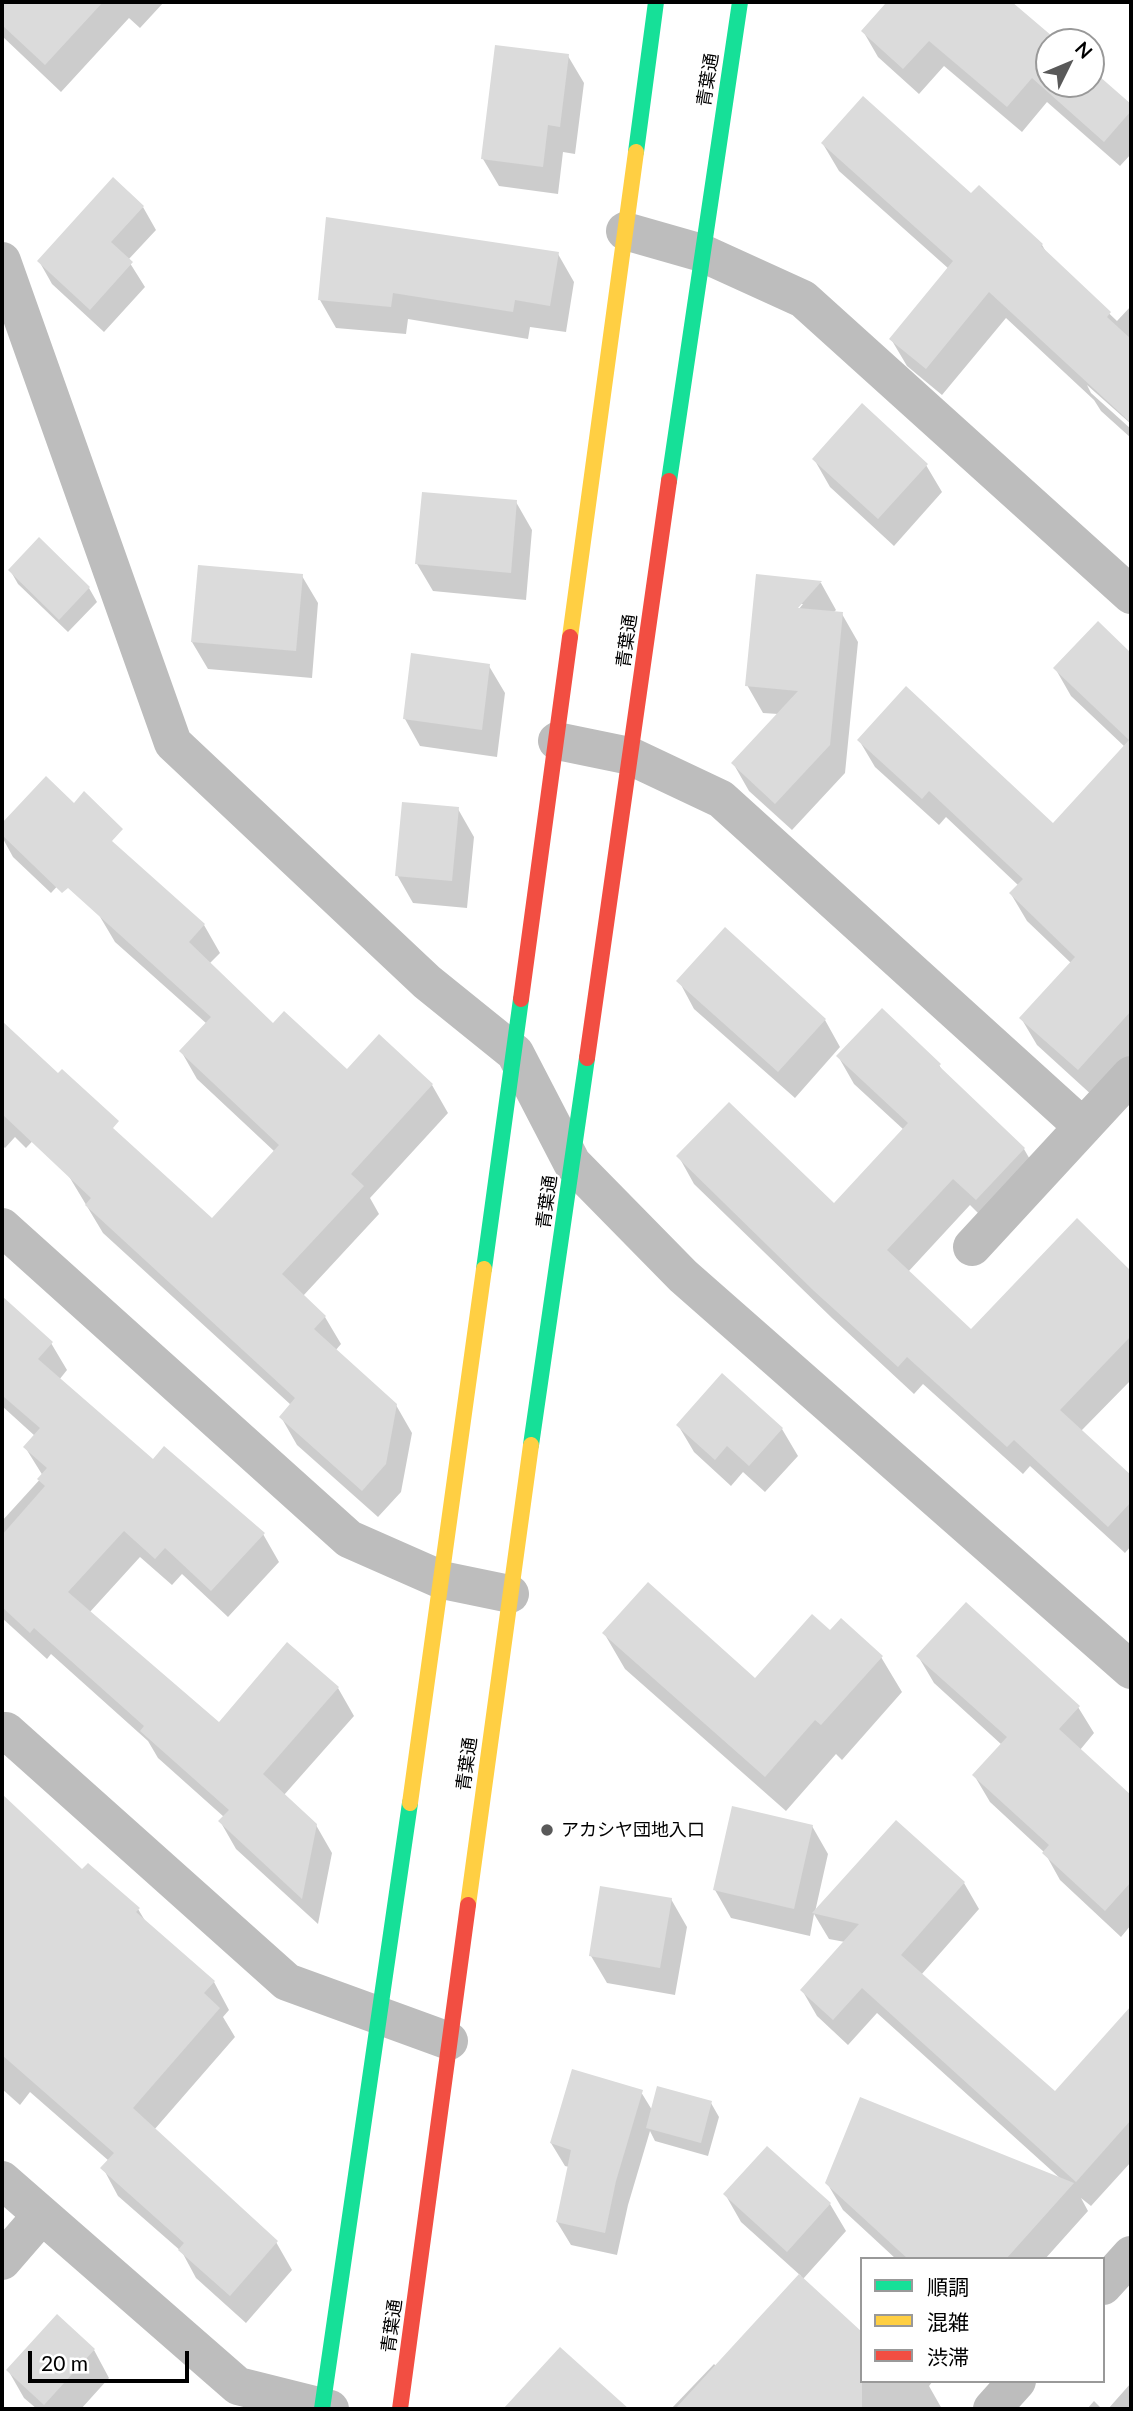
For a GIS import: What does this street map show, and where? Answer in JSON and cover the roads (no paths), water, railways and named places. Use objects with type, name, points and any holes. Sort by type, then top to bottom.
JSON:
[{"type":"street","points":[[2,2180],[238,2386],[325,2409],[378,2014],[442,1580],[515,1053],[656,2]]},
{"type":"street","name":"青葉通","points":[[400,2409],[510,1594],[740,2]]},
{"type":"street","points":[[625,232],[702,253],[803,299],[1131,596]]},
{"type":"street","points":[[2,261],[10,315],[173,743],[427,982],[515,1053],[572,1164],[683,1276],[1131,1670]]},
{"type":"street","points":[[557,741],[630,756],[721,799],[1083,1127]]},
{"type":"street","points":[[972,1247],[1131,1075]]},
{"type":"street","points":[[2,1227],[349,1539],[442,1580],[510,1594]]},
{"type":"street","points":[[2,1736],[5,1731],[287,1982],[449,2040]]},
{"type":"street","points":[[2,2261],[41,2216]]},
{"type":"street","points":[[1105,2284],[1131,2255]]},
{"type":"street","points":[[992,2409],[1015,2383]]},
{"type":"place","name":"アカシヤ団地入口","points":[[547,1830]]}]
